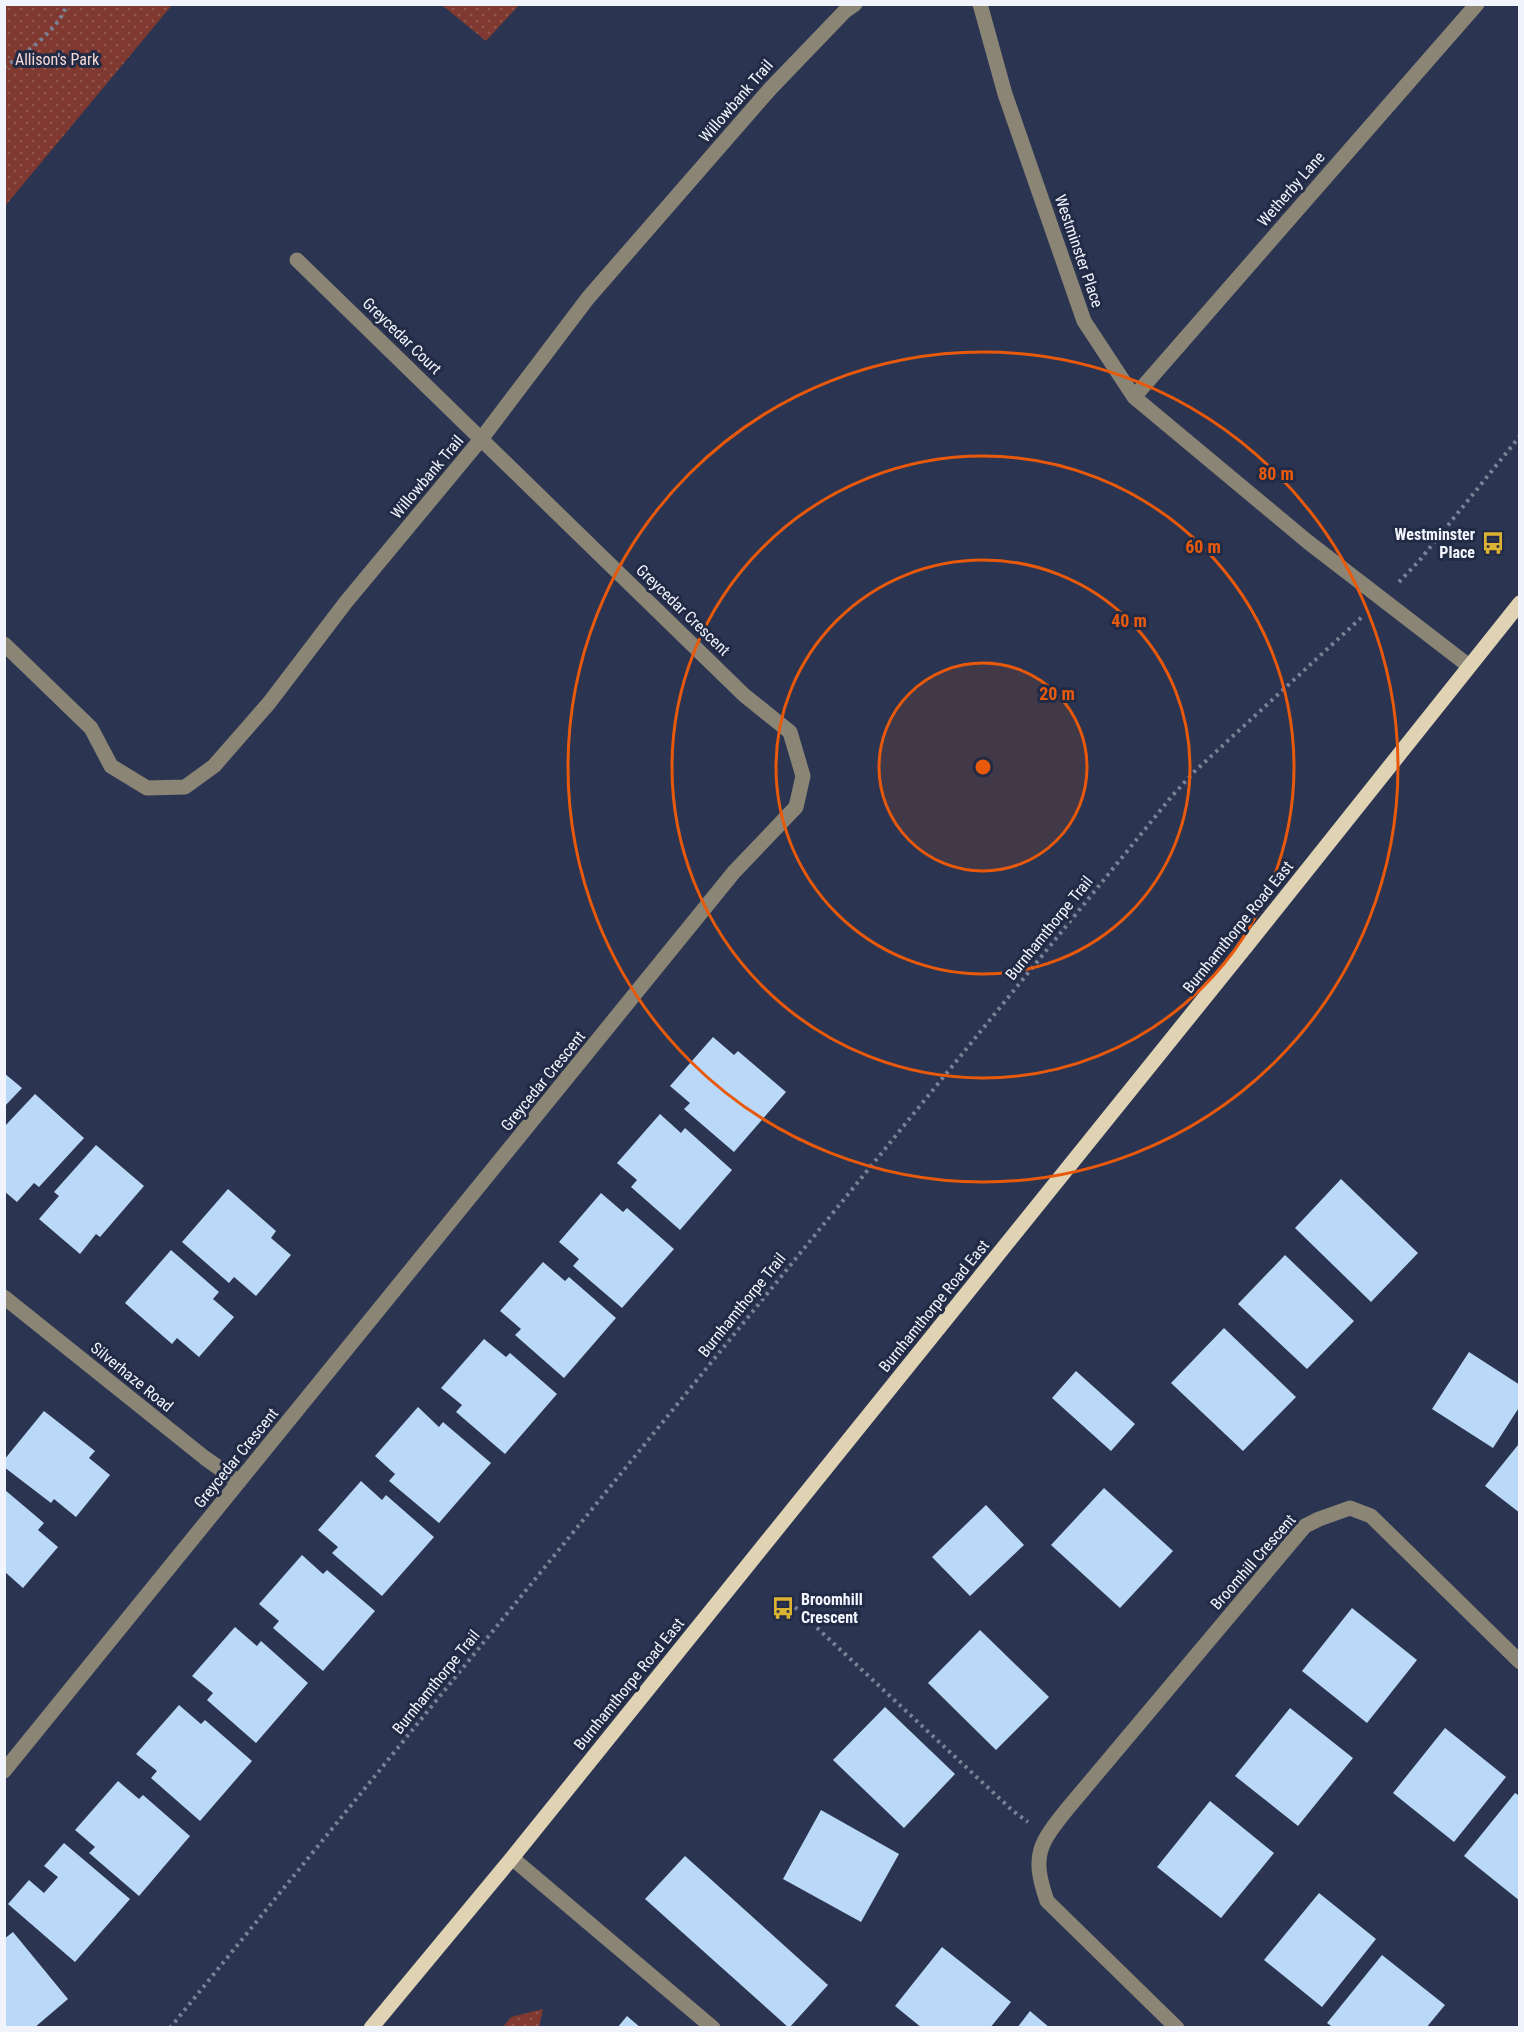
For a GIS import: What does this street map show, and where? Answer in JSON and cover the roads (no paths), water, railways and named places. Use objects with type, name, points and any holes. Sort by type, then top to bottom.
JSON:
[{"type":"main road","name":"Burnhamthorpe Road East","points":[[371,2028],[512,1858],[1520,603]]},
{"type":"street","name":"Willowbank Trail","points":[[4,644],[91,729],[111,766],[147,788],[185,787],[214,766],[270,703],[346,602],[482,438],[588,298],[770,89],[845,11],[855,4]]},
{"type":"street","name":"Westminster Place","points":[[980,4],[1005,94],[1084,321],[1134,397],[1308,542],[1469,666]]},
{"type":"street","name":"Wetherby Lane","points":[[1134,397],[1477,4]]},
{"type":"street","name":"Greycedar Court","points":[[297,260],[482,438]]},
{"type":"street","name":"Greycedar Crescent","points":[[4,1771],[734,872],[796,807],[803,776],[790,732],[744,695],[482,438]]},
{"type":"street","name":"Silverhaze Road","points":[[4,1297],[205,1458],[239,1482]]},
{"type":"street","name":"Broomhill Crescent","points":[[1177,2028],[1047,1901],[1040,1880],[1038,1860],[1045,1836],[1056,1822],[1305,1526],[1350,1508],[1371,1516],[1520,1662]]},
{"type":"street","points":[[512,1858],[713,2028]]},
{"type":"place","name":"Westminster Place","points":[[1493,543]]},
{"type":"place","name":"Broomhill Crescent","points":[[783,1608]]},
{"type":"park label","name":"Allison's Park","points":[[57,59]]}]
